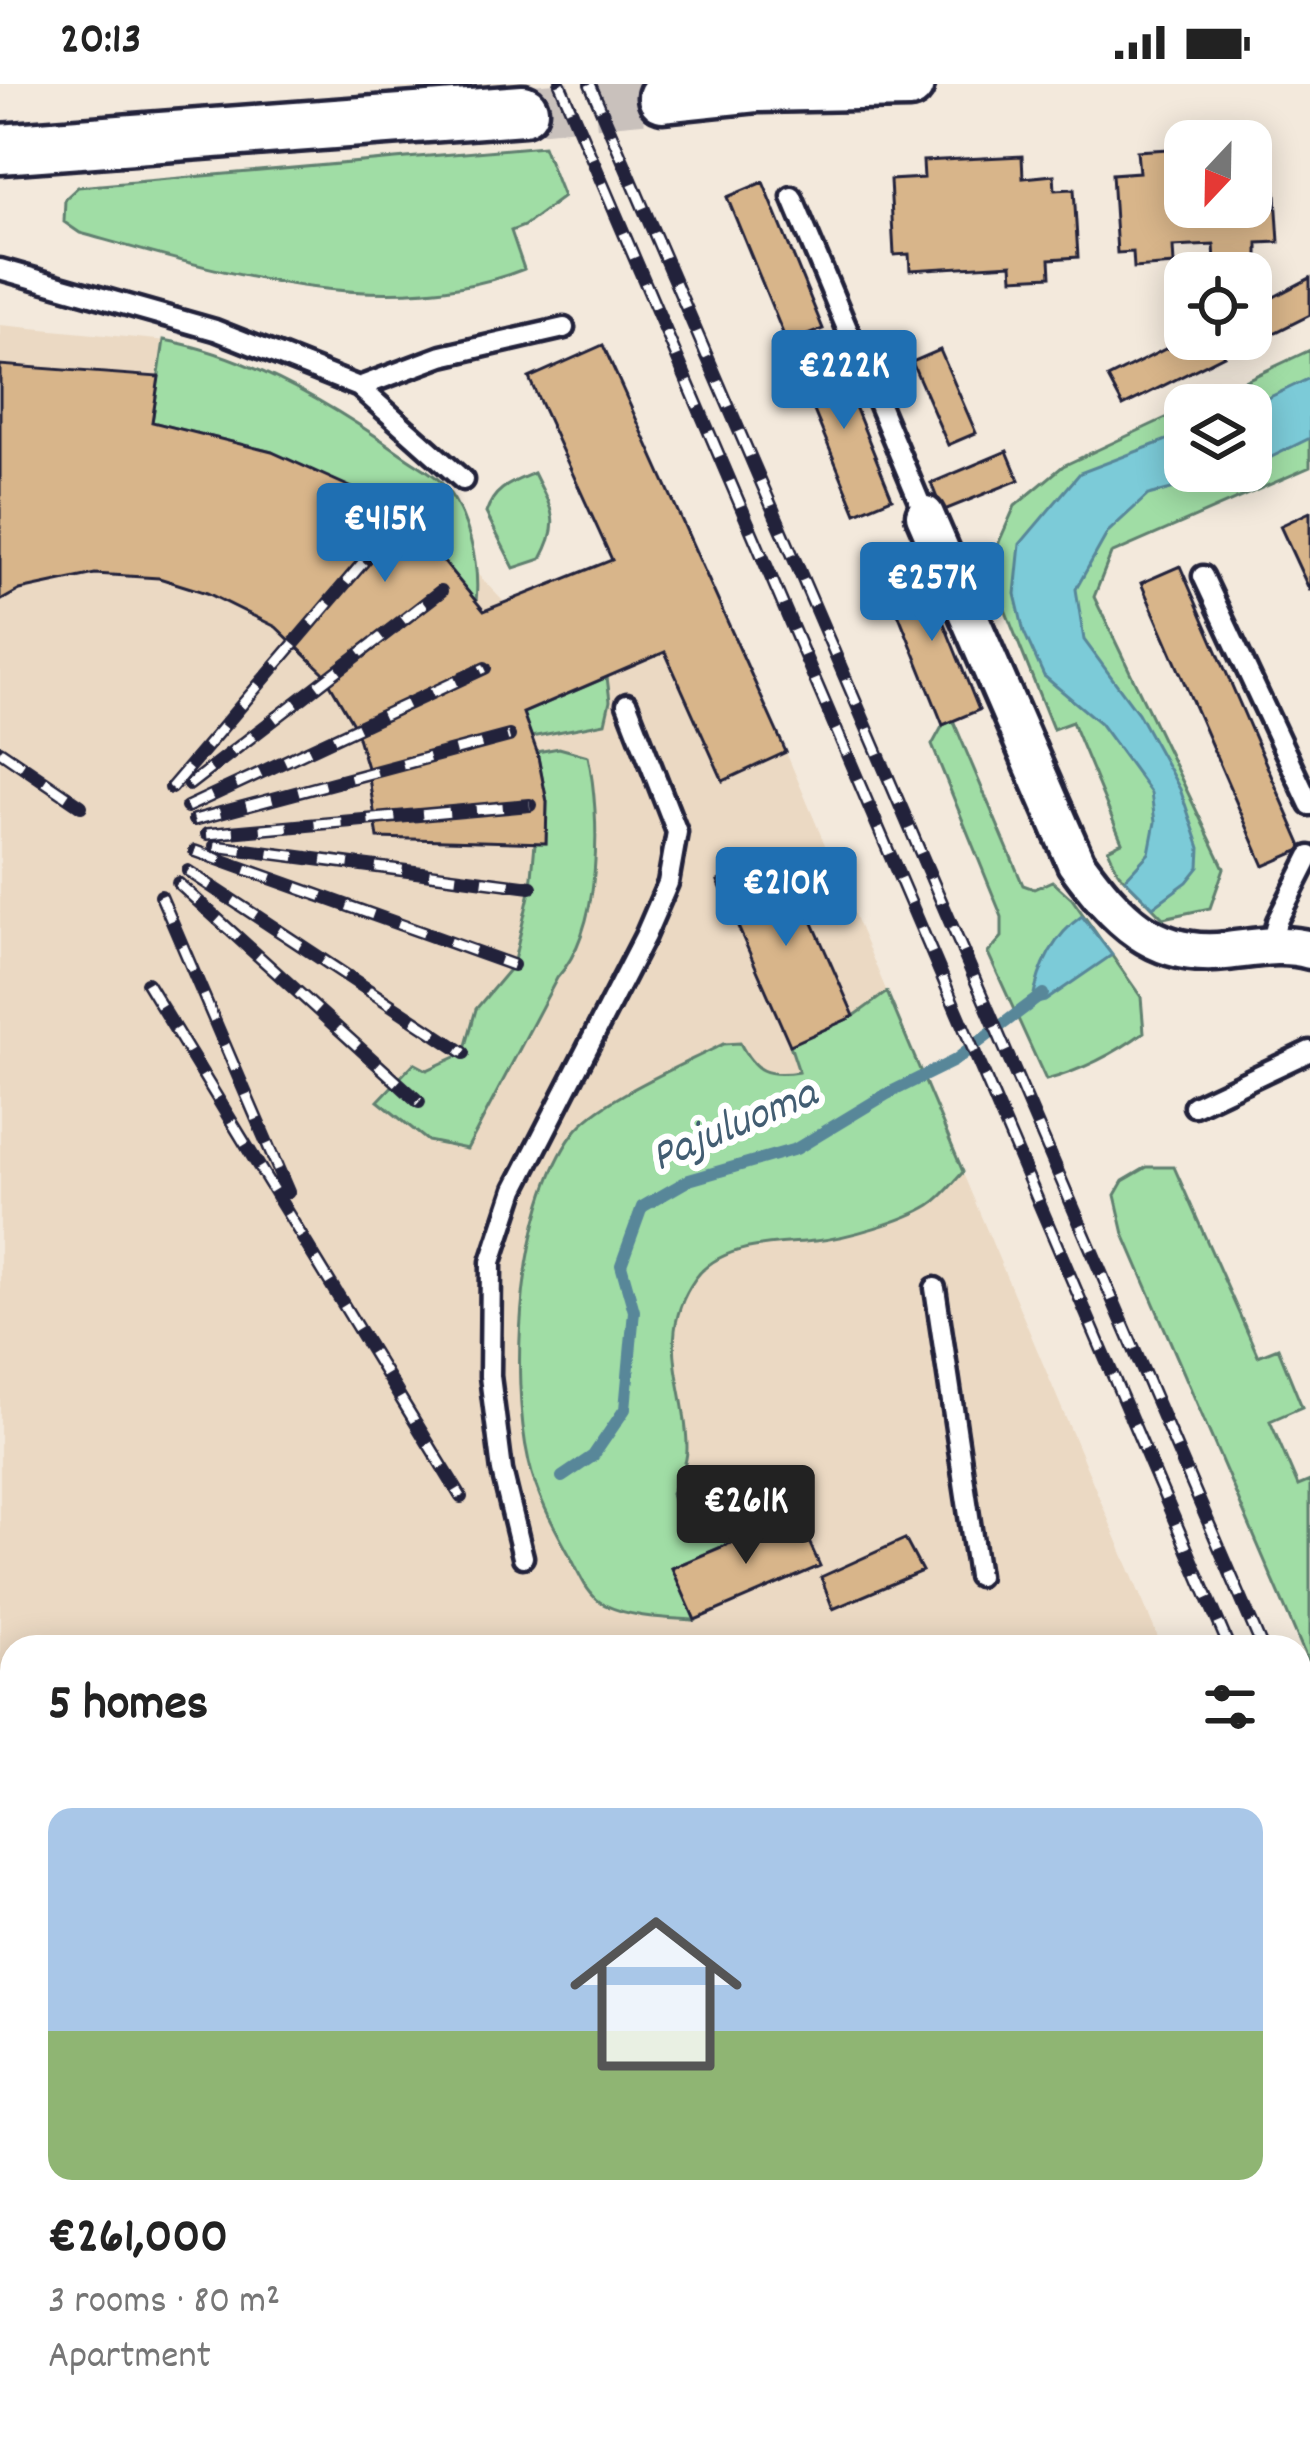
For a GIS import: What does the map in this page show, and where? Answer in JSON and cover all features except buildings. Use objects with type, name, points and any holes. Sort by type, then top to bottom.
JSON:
[{"type":"main road","points":[[663,97],[761,85],[909,84]]},
{"type":"main road","points":[[0,148],[524,110]]},
{"type":"street","points":[[925,514],[1076,863],[1097,892],[1138,933],[1172,950],[1206,954],[1271,946],[1310,950]]},
{"type":"lane","points":[[792,197],[925,514]]},
{"type":"lane","points":[[0,269],[215,330],[359,386],[464,480]]},
{"type":"lane","points":[[359,386],[442,356],[564,328]]},
{"type":"lane","points":[[1203,576],[1310,805]]},
{"type":"lane","points":[[523,1557],[502,1471],[490,1376],[491,1262],[515,1189],[668,883],[677,832],[627,704]]},
{"type":"lane","points":[[1271,946],[1277,921],[1310,856]]},
{"type":"lane","points":[[1194,1106],[1310,1051]]},
{"type":"lane","points":[[935,1288],[978,1576]]},
{"type":"shaded area","points":[[0,325],[168,341],[314,403],[504,602],[612,560],[665,652],[724,780],[786,752],[1157,1635],[0,1635]]},
{"type":"green space","points":[[543,146],[563,197],[511,231],[524,269],[471,285],[415,292],[301,286],[133,248],[80,233],[64,222],[65,199],[78,187]]},
{"type":"green space","points":[[164,340],[227,357],[289,384],[436,477],[458,507],[470,538],[476,602],[272,452],[152,422]]},
{"type":"green space","points":[[1310,350],[1310,467],[1272,484],[1272,384],[1238,384]]},
{"type":"green space","points":[[1164,419],[1164,492],[1253,492],[1111,554],[1094,597],[1224,868],[1210,908],[1163,918],[1118,872],[1108,849],[1122,842],[1072,722],[1053,729],[988,567],[1015,506],[1063,466]]},
{"type":"green space","points":[[534,473],[550,506],[551,535],[541,559],[514,568],[486,513],[499,492]]},
{"type":"green space","points":[[607,677],[610,701],[605,723],[531,737],[523,713]]},
{"type":"green space","points":[[953,720],[1023,885],[1034,889],[1052,881],[1072,899],[1141,997],[1144,1032],[1073,1072],[1046,1080],[988,953],[1002,937],[1002,917],[932,745],[943,725]]},
{"type":"green space","points":[[559,748],[588,756],[592,781],[596,840],[583,931],[467,1149],[428,1141],[378,1101],[414,1063],[427,1070],[464,1053],[476,1009],[513,965],[531,887],[535,843],[546,843],[547,802],[537,752]]},
{"type":"green space","points":[[887,992],[963,1172],[935,1202],[905,1217],[842,1236],[734,1252],[706,1267],[695,1279],[676,1322],[674,1343],[687,1449],[671,1493],[676,1513],[699,1517],[763,1511],[779,1522],[672,1568],[695,1620],[638,1615],[605,1605],[584,1582],[546,1509],[532,1474],[523,1426],[523,1292],[530,1246],[555,1165],[586,1121],[643,1084],[723,1044],[740,1043],[763,1070],[799,1072],[790,1045],[854,1016]]},
{"type":"green space","points":[[1147,1167],[1174,1167],[1258,1356],[1278,1348],[1302,1407],[1270,1421],[1298,1486],[1310,1481],[1310,1635],[1297,1635],[1124,1234],[1115,1195],[1123,1181]]},
{"type":"water","points":[[1310,378],[1310,438],[1272,457],[1272,396]]},
{"type":"water","points":[[1164,441],[1164,491],[1148,495],[1108,532],[1076,589],[1084,640],[1138,713],[1180,789],[1200,848],[1199,867],[1153,907],[1125,879],[1149,853],[1155,822],[1151,793],[1100,723],[1044,676],[1024,632],[1015,594],[1020,544],[1080,473]]},
{"type":"water","points":[[1082,916],[1112,955],[1045,1001],[1032,1004],[1048,955]]},
{"type":"waterway","name":"Pajuluoma","points":[[562,1477],[593,1456],[625,1409],[634,1311],[621,1265],[642,1207],[689,1180],[796,1149],[887,1094],[954,1061],[1043,994]]},
{"type":"tunnel","points":[[523,110],[663,97]]},
{"type":"railway","points":[[560,84],[1224,1635]]},
{"type":"railway","points":[[590,84],[1257,1635]]},
{"type":"railway","points":[[171,788],[388,533]]},
{"type":"railway","points":[[189,785],[441,591]]},
{"type":"railway","points":[[187,807],[485,668]]},
{"type":"railway","points":[[194,820],[509,736]]},
{"type":"railway","points":[[0,751],[81,806]]},
{"type":"railway","points":[[207,834],[530,805]]},
{"type":"railway","points":[[215,846],[531,887]]},
{"type":"railway","points":[[195,851],[513,965]]},
{"type":"railway","points":[[188,871],[464,1053]]},
{"type":"railway","points":[[178,883],[419,1102]]},
{"type":"railway","points":[[161,896],[288,1192]]},
{"type":"railway","points":[[147,983],[461,1497]]}]
